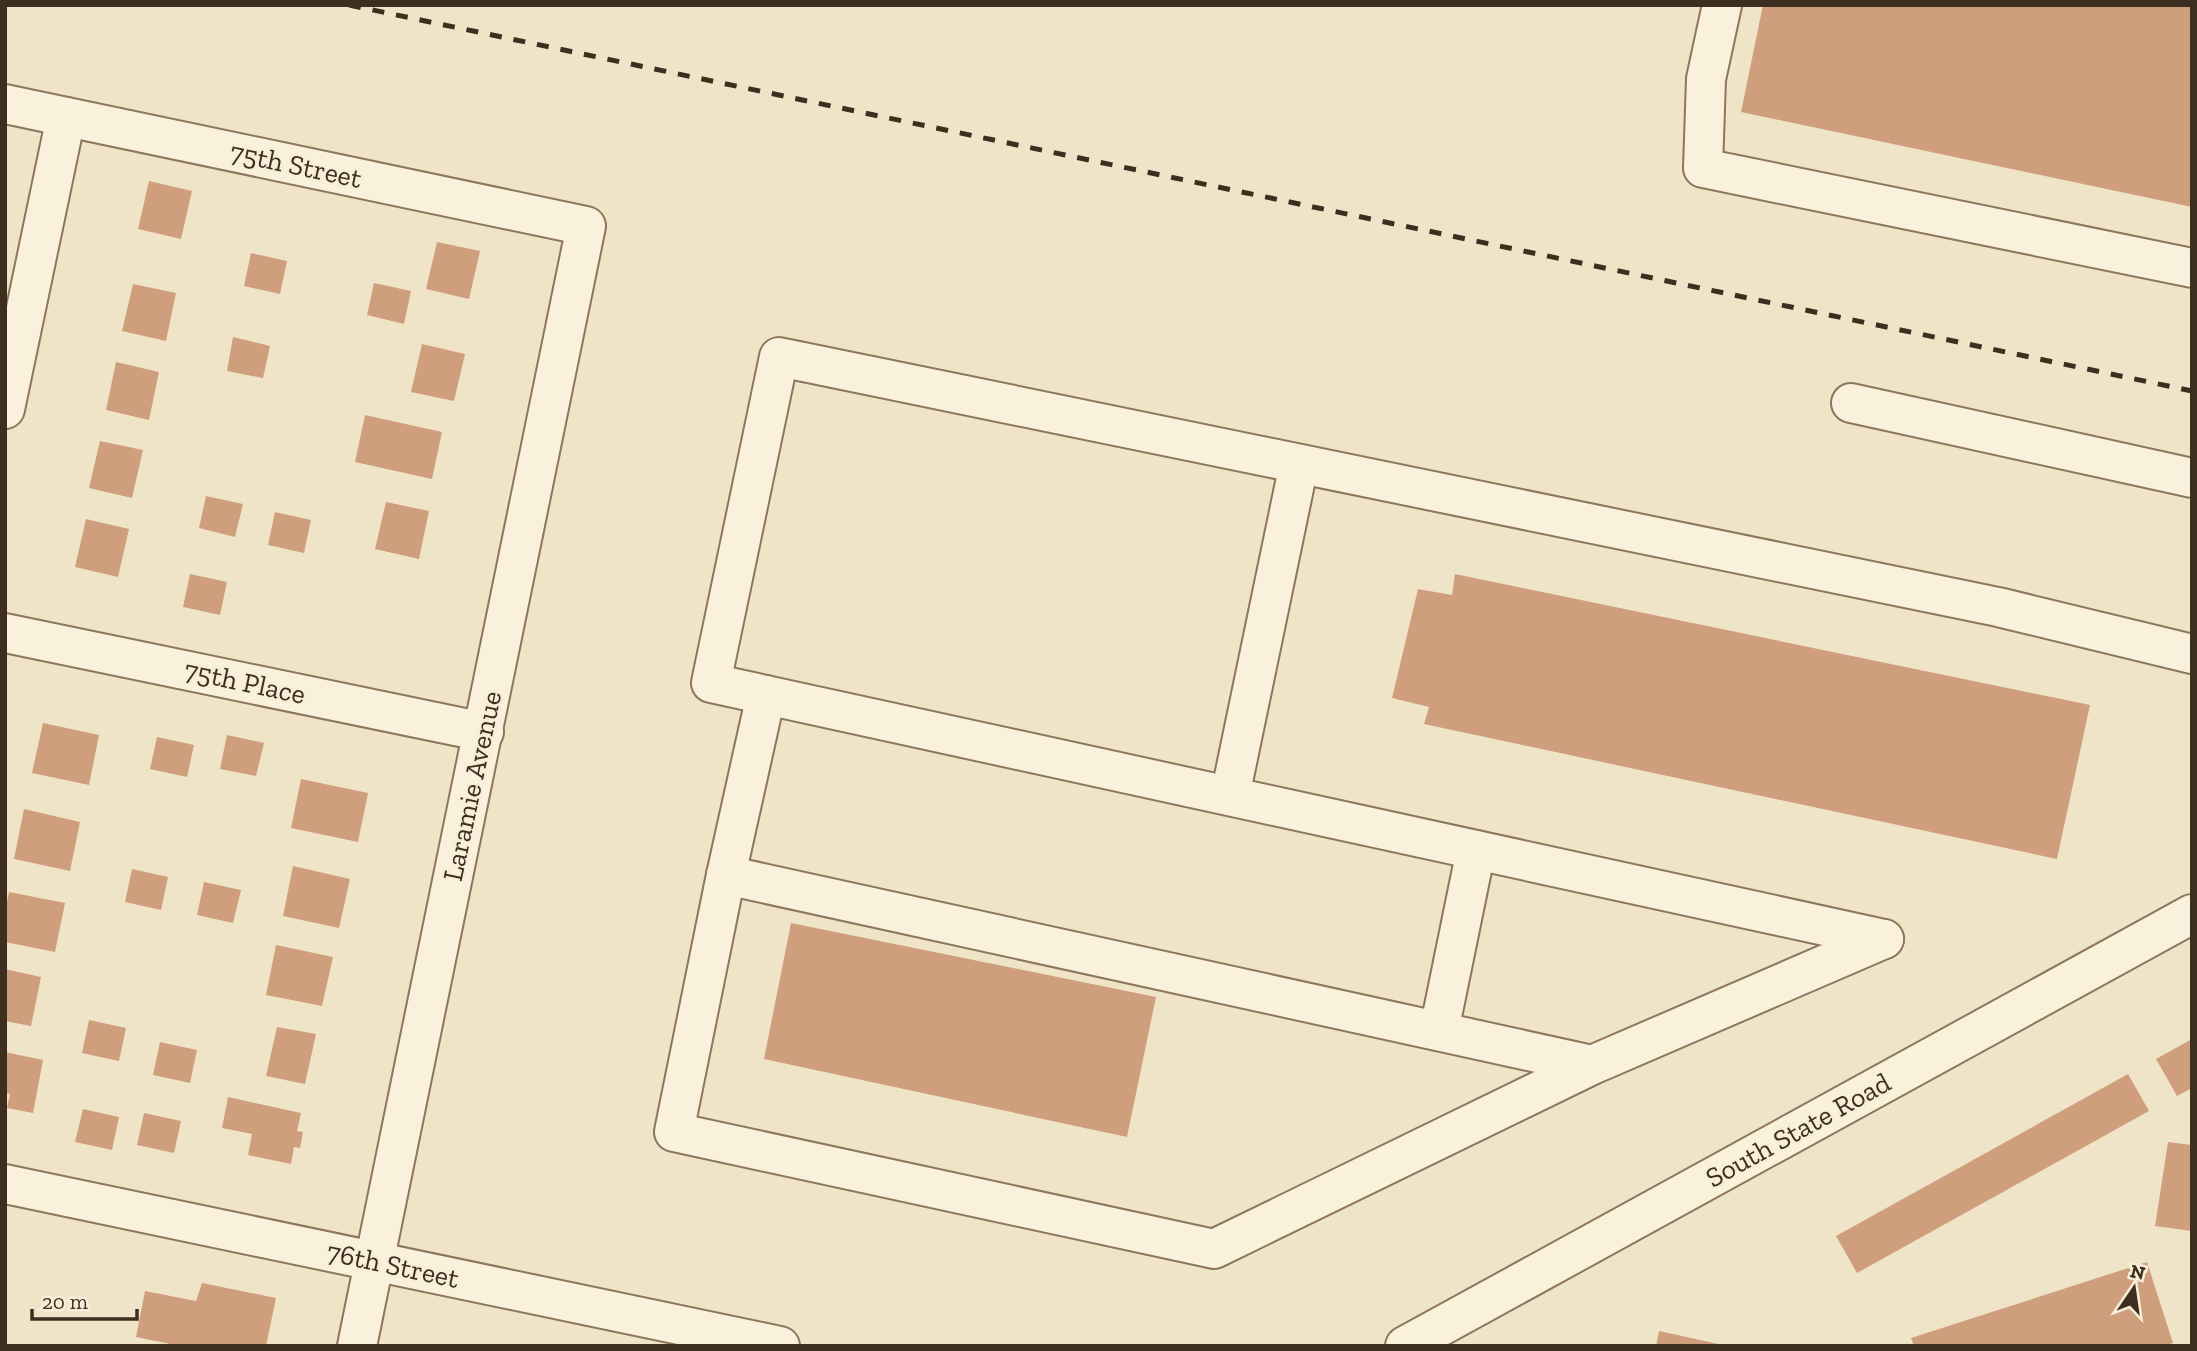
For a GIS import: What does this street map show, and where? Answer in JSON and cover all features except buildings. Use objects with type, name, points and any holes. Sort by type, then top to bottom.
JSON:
[{"type":"street","points":[[1722,5],[1706,79],[1703,168],[2192,268]]},
{"type":"street","name":"75th Street","points":[[5,104],[586,226]]},
{"type":"street","points":[[5,410],[66,117]]},
{"type":"street","name":"Laramie Avenue","points":[[357,1346],[586,226]]},
{"type":"street","points":[[766,695],[674,1132],[1214,1250],[1592,1065],[1884,939],[1230,796],[711,683],[779,357],[1997,607],[2192,654]]},
{"type":"street","points":[[1851,404],[2192,478]]},
{"type":"street","points":[[1230,796],[1299,464]]},
{"type":"street","name":"75th Place","points":[[5,633],[484,732]]},
{"type":"street","points":[[1440,1031],[1476,850]]},
{"type":"street","points":[[726,875],[1592,1065]]},
{"type":"street","name":"South State Road","points":[[1405,1346],[2192,914]]},
{"type":"street","name":"76th Street","points":[[5,1184],[780,1346]]},
{"type":"railway","points":[[349,5],[2192,391]]}]
